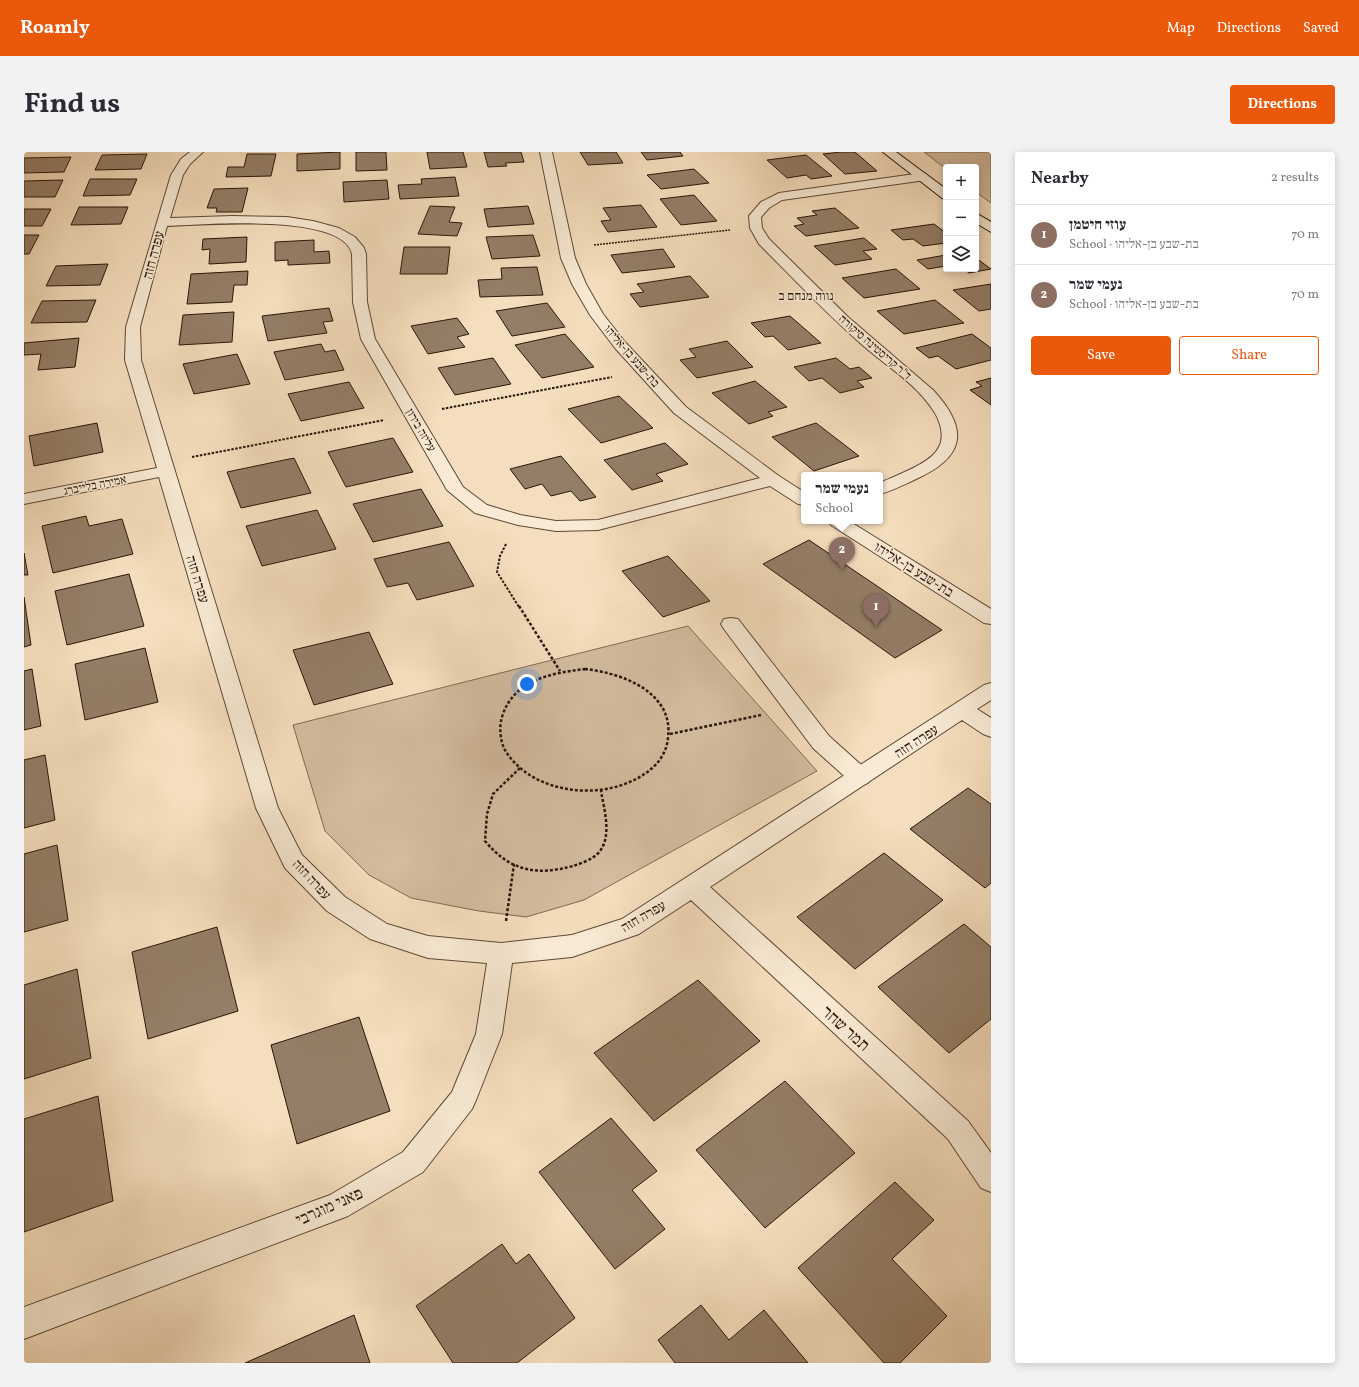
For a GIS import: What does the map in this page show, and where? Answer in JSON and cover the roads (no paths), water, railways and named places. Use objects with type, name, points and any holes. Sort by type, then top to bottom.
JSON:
[{"type":"street","name":"עפרה חזה","points":[[197,152],[185,162],[177,175],[162,222],[133,327],[133,360],[267,808],[293,861],[336,904],[379,932],[428,947],[501,954],[572,946],[630,927],[963,710],[991,690]]},
{"type":"street","name":"בת-שבע בן-אליהו","points":[[546,152],[566,248],[579,284],[597,315],[653,382],[685,414],[773,480],[801,498]]},
{"type":"street","points":[[889,152],[943,193]]},
{"type":"street","name":"ד\"ר קריסטינה סיקורה","points":[[883,488],[931,465],[945,453],[950,438],[947,422],[938,405],[921,387],[853,330],[764,240],[756,228],[755,216],[765,205],[779,197],[922,177]]},
{"type":"street","points":[[979,219],[991,228]]},
{"type":"street","name":"עליזה בירון","points":[[162,222],[282,220],[316,224],[342,234],[358,248],[361,265],[359,288],[360,313],[368,339],[456,490],[481,509],[518,520],[556,526],[598,525],[773,480]]},
{"type":"street","name":"אמירה בלייברג","points":[[24,499],[165,471]]},
{"type":"street","name":"בת-שבע בן-אליהו","points":[[842,524],[991,618]]},
{"type":"street","points":[[731,624],[821,742],[860,777]]},
{"type":"street","points":[[963,710],[991,730]]},
{"type":"street","name":"תמר שחר","points":[[692,886],[958,1130],[991,1178]]},
{"type":"street","name":"פאני מוגרבי","points":[[24,1323],[338,1206],[413,1162],[462,1100],[489,1034],[501,954]]},
{"type":"place","name":"נעמי שמר","points":[[842,570]]},
{"type":"place","name":"עוזי חיטמן","points":[[876,627]]},
{"type":"district","name":"נווה מנחם ב","points":[[806,295]]}]
